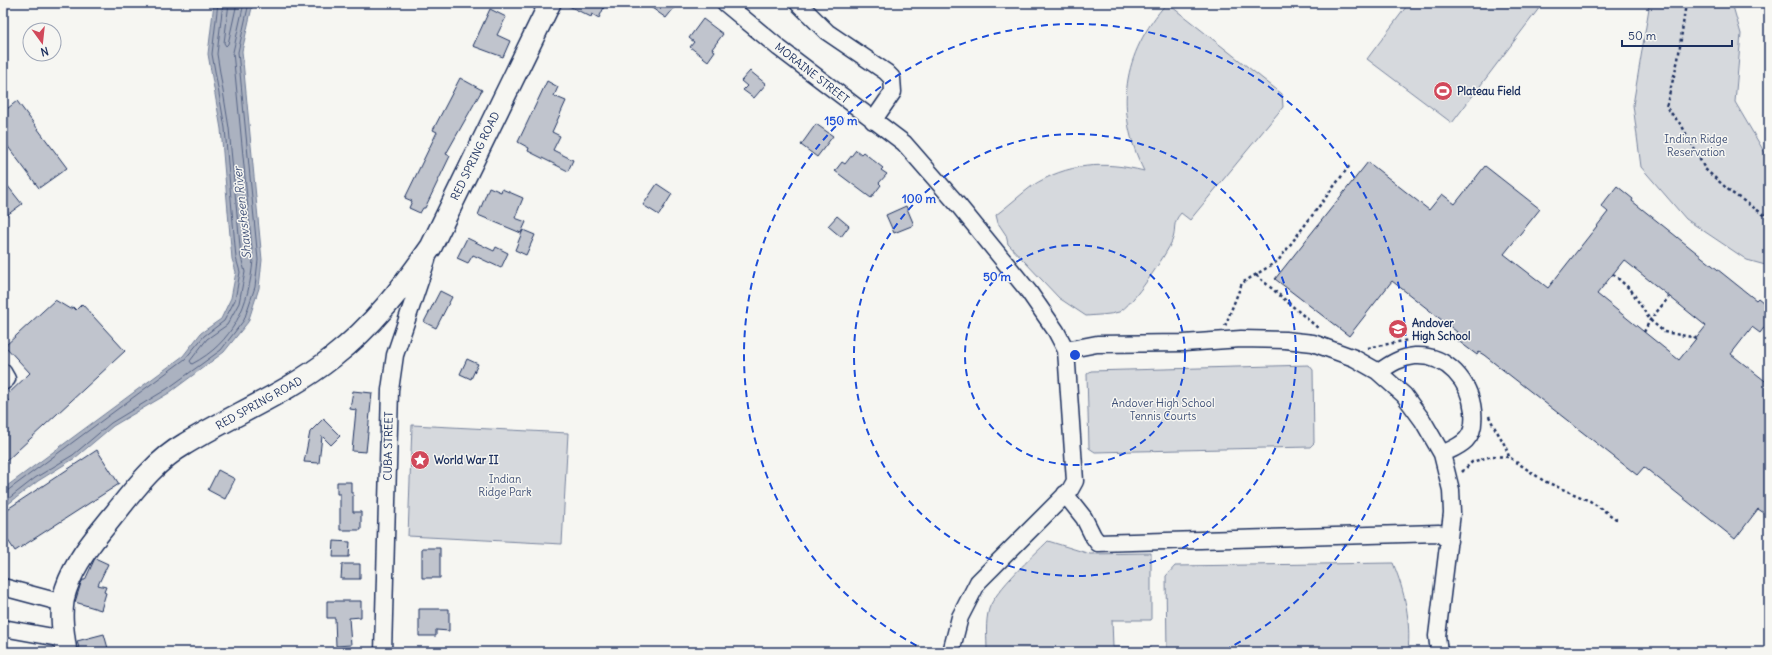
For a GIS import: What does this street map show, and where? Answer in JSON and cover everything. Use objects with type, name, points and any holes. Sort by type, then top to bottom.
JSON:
[{"type":"main road","name":"RED SPRING ROAD","points":[[65,646],[56,601],[66,590],[84,552],[157,464],[185,443],[288,389],[334,357],[376,318],[415,270],[431,247],[550,3]]},
{"type":"street","name":"MORAINE STREET","points":[[725,3],[779,48],[873,121],[904,143],[1029,292],[1056,330],[1066,350]]},
{"type":"street","points":[[798,3],[827,32],[886,72],[892,78],[893,92],[873,121]]},
{"type":"street","name":"CUBA STREET","points":[[383,652],[390,390],[395,356],[431,247]]},
{"type":"street","points":[[951,652],[960,617],[978,582],[1073,486],[1075,476],[1066,350],[1097,344],[1184,343],[1241,339],[1285,340],[1313,343],[1354,358],[1378,372],[1404,395],[1423,421],[1442,454],[1451,490],[1452,514],[1437,636],[1439,652]]},
{"type":"street","points":[[1378,372],[1403,358],[1415,356],[1440,360],[1461,378],[1471,399],[1474,424],[1467,439],[1458,447],[1442,454]]},
{"type":"street","points":[[3,372],[7,379],[3,382]]},
{"type":"street","points":[[1065,494],[1084,518],[1092,536],[1098,543],[1439,533],[1449,541]]},
{"type":"street","points":[[3,587],[56,601]]},
{"type":"street","points":[[3,628],[43,635],[65,646]]},
{"type":"path","points":[[1686,3],[1678,60],[1666,107],[1682,126],[1705,169],[1732,193],[1769,218]]},
{"type":"path","points":[[1231,328],[1224,328],[1242,283],[1278,261],[1350,165]]},
{"type":"path","points":[[1613,274],[1631,290],[1650,320],[1664,332],[1697,338]]},
{"type":"path","points":[[1256,275],[1320,330]]},
{"type":"path","points":[[1644,332],[1650,320],[1669,297]]},
{"type":"path","points":[[1364,348],[1405,340],[1412,341]]},
{"type":"path","points":[[1488,409],[1493,426],[1506,447],[1509,457]]},
{"type":"path","points":[[1451,490],[1464,487],[1461,473],[1472,462],[1492,456],[1509,457],[1544,481],[1590,500],[1616,519],[1615,521]]},
{"type":"green space","points":[[1167,3],[1282,94],[1283,107],[1190,220],[1181,213],[1176,220],[1172,241],[1169,248],[1140,291],[1125,308],[1119,312],[1086,316],[1059,298],[1008,244],[1006,235],[998,223],[996,215],[1032,186],[1045,178],[1059,173],[1086,166],[1101,165],[1144,171],[1135,148],[1129,126],[1126,104],[1127,83],[1132,62],[1140,42],[1152,22]]},
{"type":"green space","name":"Plateau Field","points":[[1409,3],[1543,3],[1452,123],[1367,59]]},
{"type":"green space","name":"Indian Ridge Reservation","points":[[1646,3],[1732,3],[1741,34],[1735,102],[1769,160],[1769,266],[1747,260],[1686,219],[1641,167],[1633,105],[1649,8]]},
{"type":"green space","name":"Andover High School Tennis Courts","points":[[1309,365],[1313,370],[1314,443],[1310,447],[1095,452],[1089,448],[1087,374],[1091,371]]},
{"type":"green space","name":"Indian Ridge Park","points":[[412,425],[568,433],[562,544],[408,536]]},
{"type":"green space","points":[[1048,541],[1090,554],[1151,553],[1151,620],[1112,620],[1113,647],[1150,647],[1150,652],[987,652],[987,619],[989,609],[993,601],[1016,573]]},
{"type":"green space","points":[[1393,563],[1404,596],[1408,618],[1408,652],[1167,652],[1166,576],[1175,566]]},
{"type":"water","name":"Shawsheen River","points":[[214,3],[253,3],[242,51],[262,260],[259,288],[248,322],[224,352],[169,393],[113,426],[75,458],[38,481],[3,508],[3,489],[183,356],[201,333],[221,319],[231,298],[236,272],[232,259],[221,129],[208,54]]},
{"type":"building","points":[[563,3],[606,3],[599,18],[592,14],[591,17]]},
{"type":"building","points":[[645,3],[667,3],[674,8],[666,18]]},
{"type":"building","points":[[490,9],[506,17],[497,35],[510,41],[503,57],[473,46]]},
{"type":"building","points":[[703,19],[723,34],[712,49],[715,51],[708,61],[690,47],[694,42],[689,38]]},
{"type":"building","points":[[750,71],[766,84],[754,98],[743,90],[747,86],[741,81]]},
{"type":"building","points":[[460,78],[482,90],[446,154],[450,156],[425,208],[423,208],[420,213],[409,208],[412,201],[405,198],[437,132],[433,130]]},
{"type":"building","points":[[547,81],[558,87],[554,96],[566,101],[552,132],[560,136],[553,150],[573,160],[568,171],[528,151],[529,148],[518,142]]},
{"type":"building","points":[[17,101],[67,168],[39,188],[3,140],[3,112]]},
{"type":"building","points":[[816,124],[833,136],[817,157],[801,145]]},
{"type":"building","points":[[856,150],[861,154],[863,152],[883,168],[881,170],[887,174],[879,183],[881,185],[871,198],[835,171],[842,162],[845,164]]},
{"type":"building","name":"Andover High School","points":[[1368,162],[1429,210],[1442,194],[1455,204],[1485,166],[1540,209],[1504,254],[1548,288],[1608,212],[1601,206],[1617,186],[1633,199],[1632,201],[1737,285],[1756,300],[1758,298],[1769,307],[1769,321],[1760,333],[1752,327],[1731,354],[1769,384],[1769,508],[1764,513],[1758,509],[1735,539],[1644,467],[1637,475],[1484,355],[1479,352],[1477,355],[1453,337],[1457,332],[1392,281],[1349,336],[1275,279]],"holes":[[[1624,260],[1706,326],[1679,360],[1597,294]]]},
{"type":"building","points":[[3,180],[22,204],[3,218]]},
{"type":"building","points":[[657,184],[672,194],[659,215],[643,205]]},
{"type":"building","points":[[489,187],[501,192],[502,189],[523,198],[515,218],[526,222],[521,233],[478,215]]},
{"type":"building","points":[[906,206],[914,225],[894,233],[886,215]]},
{"type":"building","points":[[837,216],[849,226],[841,237],[828,226]]},
{"type":"building","points":[[523,230],[535,235],[526,255],[515,250]]},
{"type":"building","points":[[467,238],[494,251],[496,247],[508,253],[501,268],[473,255],[468,263],[457,258]]},
{"type":"building","points":[[440,291],[452,297],[436,328],[424,322]]},
{"type":"building","points":[[55,300],[70,309],[73,307],[76,310],[82,304],[125,351],[3,464],[3,408],[9,401],[5,397],[30,373],[5,346]]},
{"type":"building","points":[[467,359],[478,364],[471,379],[460,374]]},
{"type":"building","points":[[353,391],[372,393],[366,452],[352,451],[356,410],[350,409]]},
{"type":"building","points":[[324,418],[324,420],[340,436],[331,445],[322,436],[319,463],[304,462],[310,432]]},
{"type":"building","points":[[97,450],[119,484],[15,551],[3,533],[3,512]]},
{"type":"building","points":[[218,470],[235,479],[225,499],[208,490]]},
{"type":"building","points":[[337,482],[351,482],[351,493],[353,493],[353,512],[361,512],[361,530],[340,530],[340,494],[337,494]]},
{"type":"building","points":[[334,541],[350,542],[349,557],[333,557]]},
{"type":"building","points":[[422,548],[440,548],[440,578],[422,578]]},
{"type":"building","points":[[95,558],[108,564],[98,585],[106,587],[104,592],[106,593],[101,610],[75,602],[81,583],[85,580]]},
{"type":"building","points":[[342,564],[360,564],[360,579],[341,579]]},
{"type":"building","points":[[327,601],[361,601],[361,617],[349,618],[351,645],[336,646],[335,618],[327,618]]},
{"type":"building","points":[[419,609],[449,609],[449,631],[436,630],[436,636],[419,636]]},
{"type":"building","points":[[104,634],[109,652],[80,652],[77,641]]},
{"type":"place","name":"Plateau Field","points":[[1443,91]]},
{"type":"place","name":"Andover High School","points":[[1398,329]]},
{"type":"place","name":"World War II","points":[[420,460]]}]
